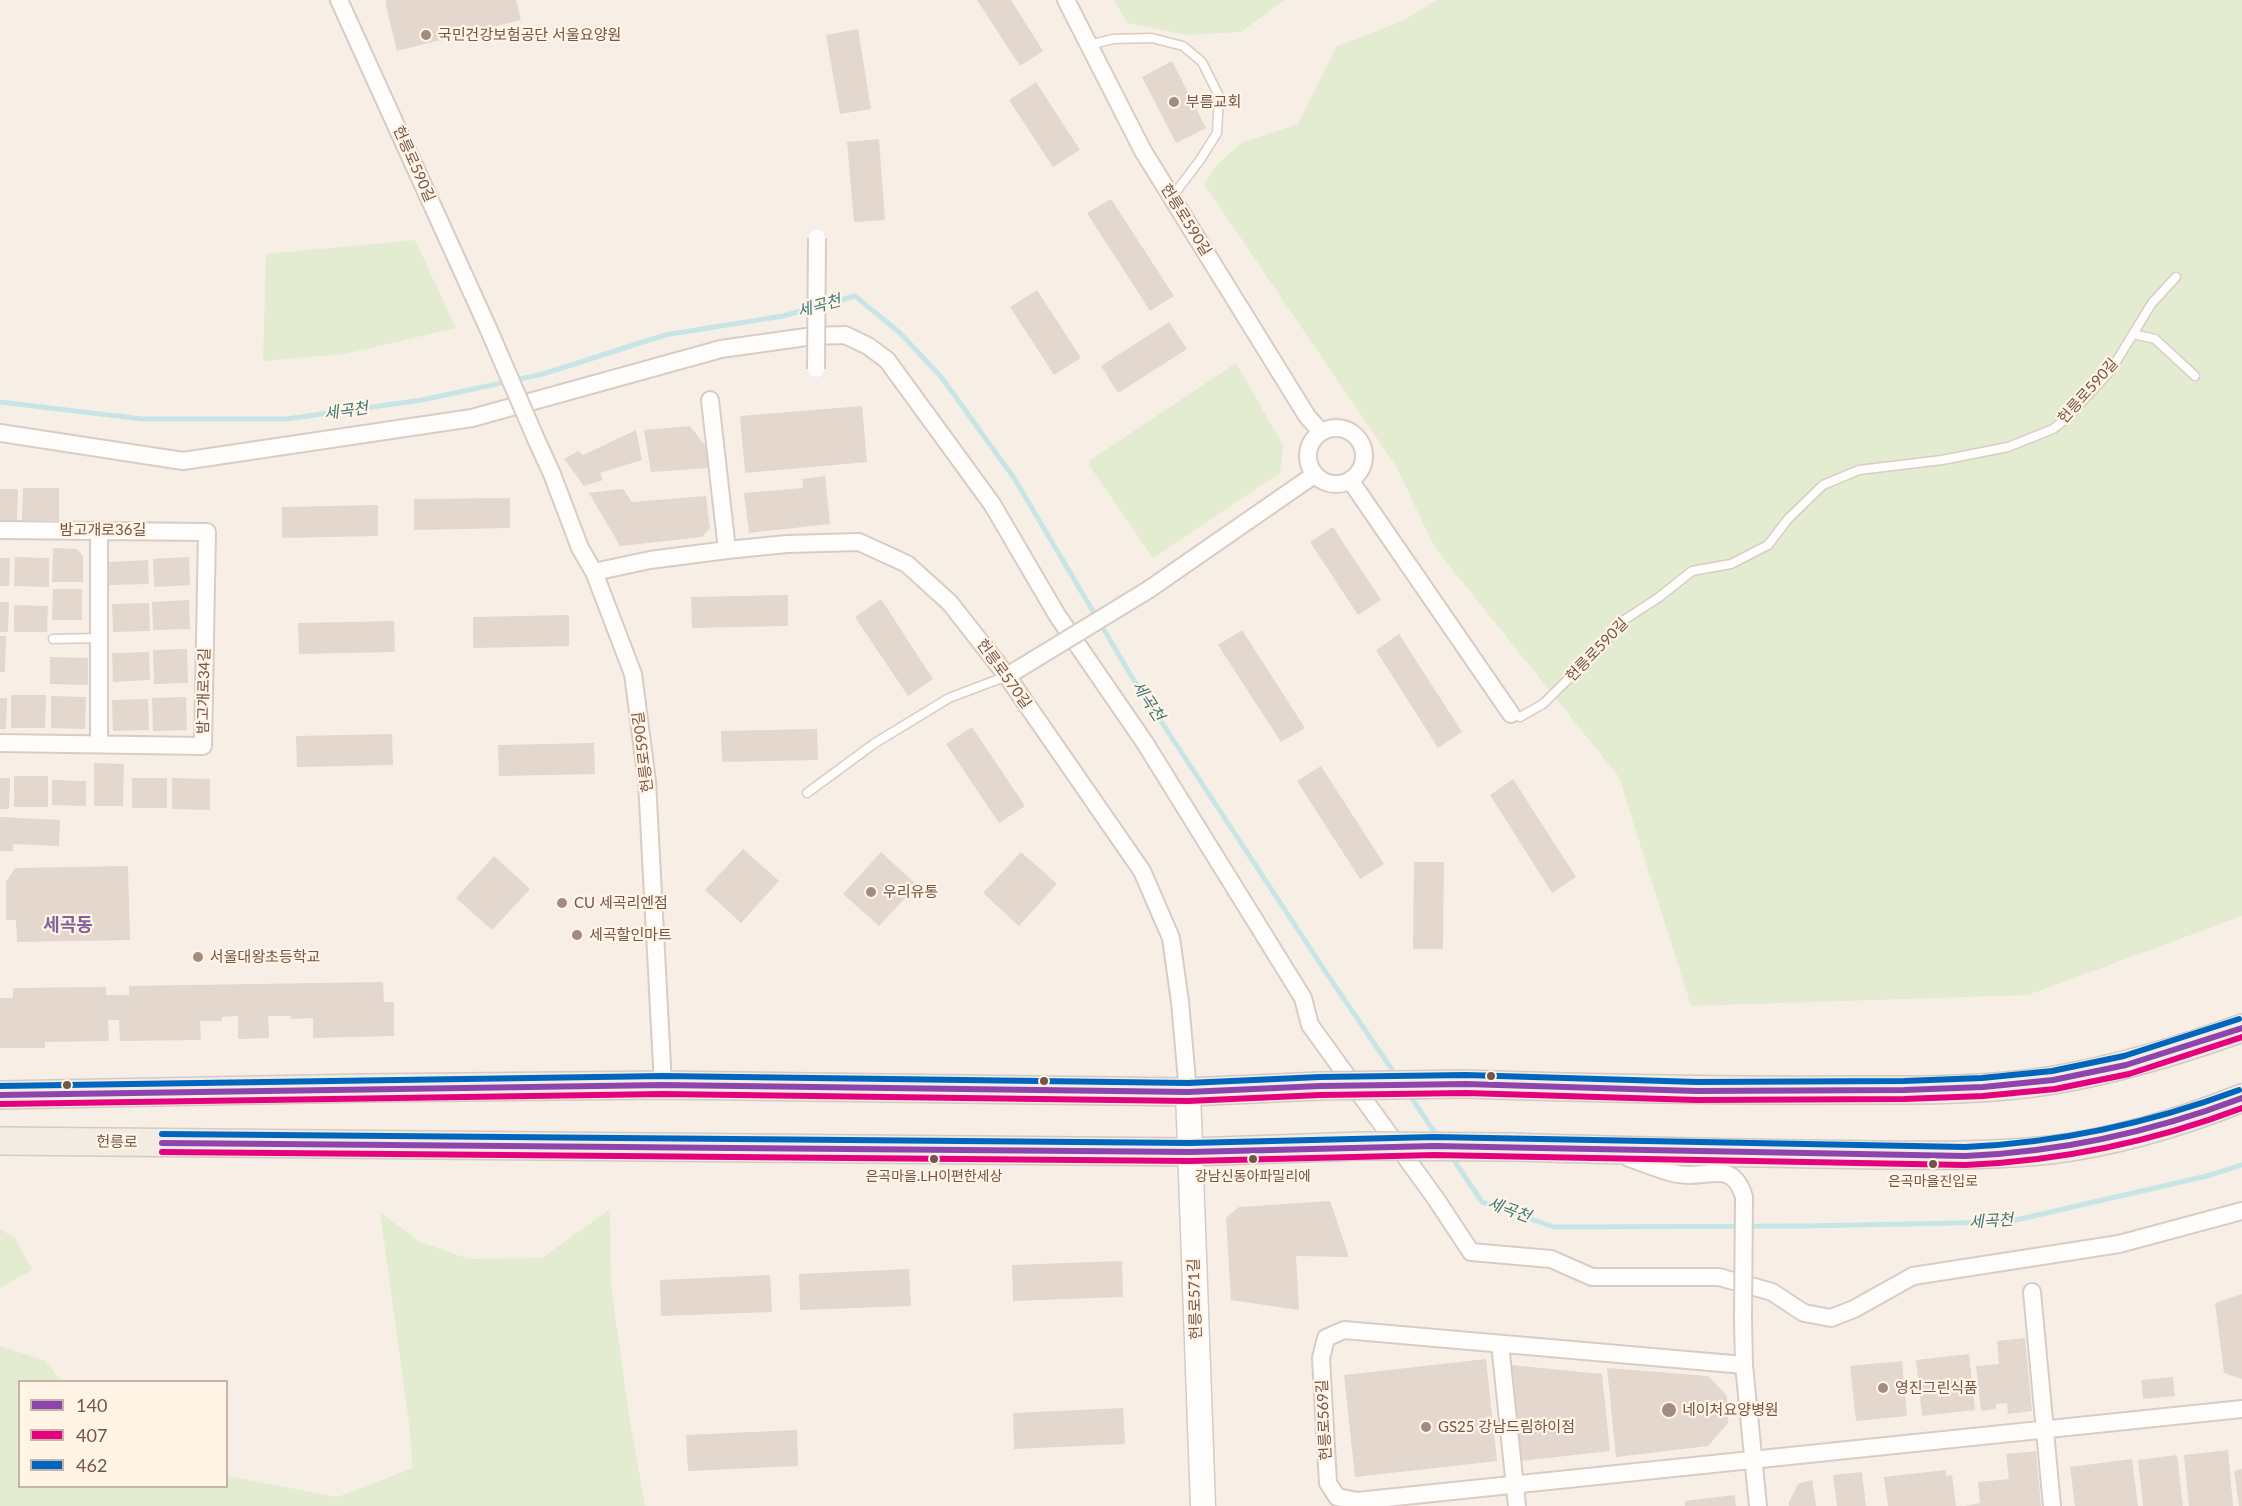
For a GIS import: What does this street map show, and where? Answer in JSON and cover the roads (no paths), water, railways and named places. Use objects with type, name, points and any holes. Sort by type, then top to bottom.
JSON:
[{"type":"main road","points":[[0,1095],[663,1085],[1188,1092],[1320,1086],[1466,1084],[1697,1091],[1904,1090],[1983,1087],[2053,1080],[2126,1065],[2242,1028]]},
{"type":"main road","name":"헌릉로","points":[[0,1141],[1190,1152],[1361,1146],[1904,1155],[1979,1154],[2051,1149],[2122,1136],[2195,1117],[2242,1098]]},
{"type":"street","name":"헌릉로590길","points":[[339,0],[552,474],[580,548],[594,572],[633,674],[647,782],[663,1085]]},
{"type":"street","name":"헌릉로590길","points":[[1066,0],[1143,151],[1307,416],[1321,432]]},
{"type":"street","points":[[816,369],[817,238]]},
{"type":"street","points":[[0,433],[183,461],[472,418],[721,349],[813,336],[845,335],[868,346],[887,360],[992,504],[1058,615],[1145,743],[1304,998],[1310,1025],[1436,1199],[1471,1252],[1551,1259],[1592,1277],[1719,1277],[1772,1292],[1804,1313],[1831,1318],[1854,1309],[1913,1276],[2119,1244],[2242,1211]]},
{"type":"street","points":[[710,400],[727,550]]},
{"type":"street","points":[[1330,428],[1346,429],[1361,441],[1365,456],[1363,466],[1350,480],[1332,483],[1314,475],[1306,455],[1313,438],[1321,432],[1330,428]]},
{"type":"street","points":[[1006,676],[1148,590],[1314,475]]},
{"type":"street","name":"헌릉로590길","points":[[1350,480],[1511,714]]},
{"type":"street","name":"밤고개로36길","points":[[0,530],[207,532]]},
{"type":"street","points":[[99,530],[99,744]]},
{"type":"street","name":"밤고개로34길","points":[[0,742],[203,746],[207,532]]},
{"type":"street","name":"헌릉로570길","points":[[594,572],[650,560],[727,550],[787,544],[859,542],[908,564],[950,603],[1006,676],[1142,871],[1171,938],[1180,1002],[1188,1092]]},
{"type":"street","name":"헌릉로571길","points":[[1188,1092],[1203,1506]]},
{"type":"street","points":[[1605,1150],[1679,1175],[1723,1173],[1735,1178],[1740,1184],[1744,1197],[1744,1365],[1758,1506]]},
{"type":"street","points":[[2032,1292],[2052,1506]]},
{"type":"street","name":"헌릉로569길","points":[[1744,1365],[1344,1330],[1326,1338],[1321,1358],[1328,1483],[1337,1497],[1357,1501],[2242,1409]]},
{"type":"street","points":[[1500,1344],[1517,1506]]},
{"type":"lane","points":[[1089,45],[1113,39],[1152,38],[1183,46],[1202,62],[1219,96],[1217,133],[1172,197]]},
{"type":"lane","name":"헌릉로590길","points":[[1511,714],[1520,717],[1543,704],[1602,646],[1624,620],[1692,572],[1731,564],[1768,545],[1788,519],[1823,485],[1859,470],[1942,460],[2008,447],[2054,429],[2111,370],[2152,303],[2176,277]]},
{"type":"lane","points":[[2133,334],[2155,339],[2195,376]]},
{"type":"lane","points":[[53,639],[99,638]]},
{"type":"lane","points":[[807,793],[875,743],[950,698],[1006,676]]},
{"type":"waterway","name":"세곡천","points":[[0,402],[142,419],[286,419],[422,400],[543,374],[665,335],[783,316],[855,296],[900,333],[942,378],[1014,478],[1132,677],[1397,1077]]},
{"type":"waterway","name":"세곡천","points":[[1409,1094],[1439,1139]]},
{"type":"waterway","name":"세곡천","points":[[1451,1156],[1482,1202],[1554,1227],[2007,1222],[2207,1176],[2242,1165]]},
{"type":"place","name":"국민건강보험공단 서울요양원","points":[[426,35]]},
{"type":"place","name":"부름교회","points":[[1174,102]]},
{"type":"place","name":"우리유통","points":[[871,892]]},
{"type":"place","name":"CU 세곡리엔점","points":[[562,903]]},
{"type":"place","name":"세곡할인마트","points":[[577,935]]},
{"type":"place","name":"서울대왕초등학교","points":[[198,957]]},
{"type":"place","name":"은곡마을.LH이편한세상","points":[[934,1159]]},
{"type":"place","name":"강남신동아파밀리에","points":[[1253,1159]]},
{"type":"place","name":"은곡마을진입로","points":[[1933,1164]]},
{"type":"place","name":"영진그린식품","points":[[1883,1388]]},
{"type":"place","name":"네이처요양병원","points":[[1669,1410]]},
{"type":"place","name":"GS25 강남드림하이점","points":[[1426,1427]]},
{"type":"district","name":"세곡동","points":[[68,925]]}]
